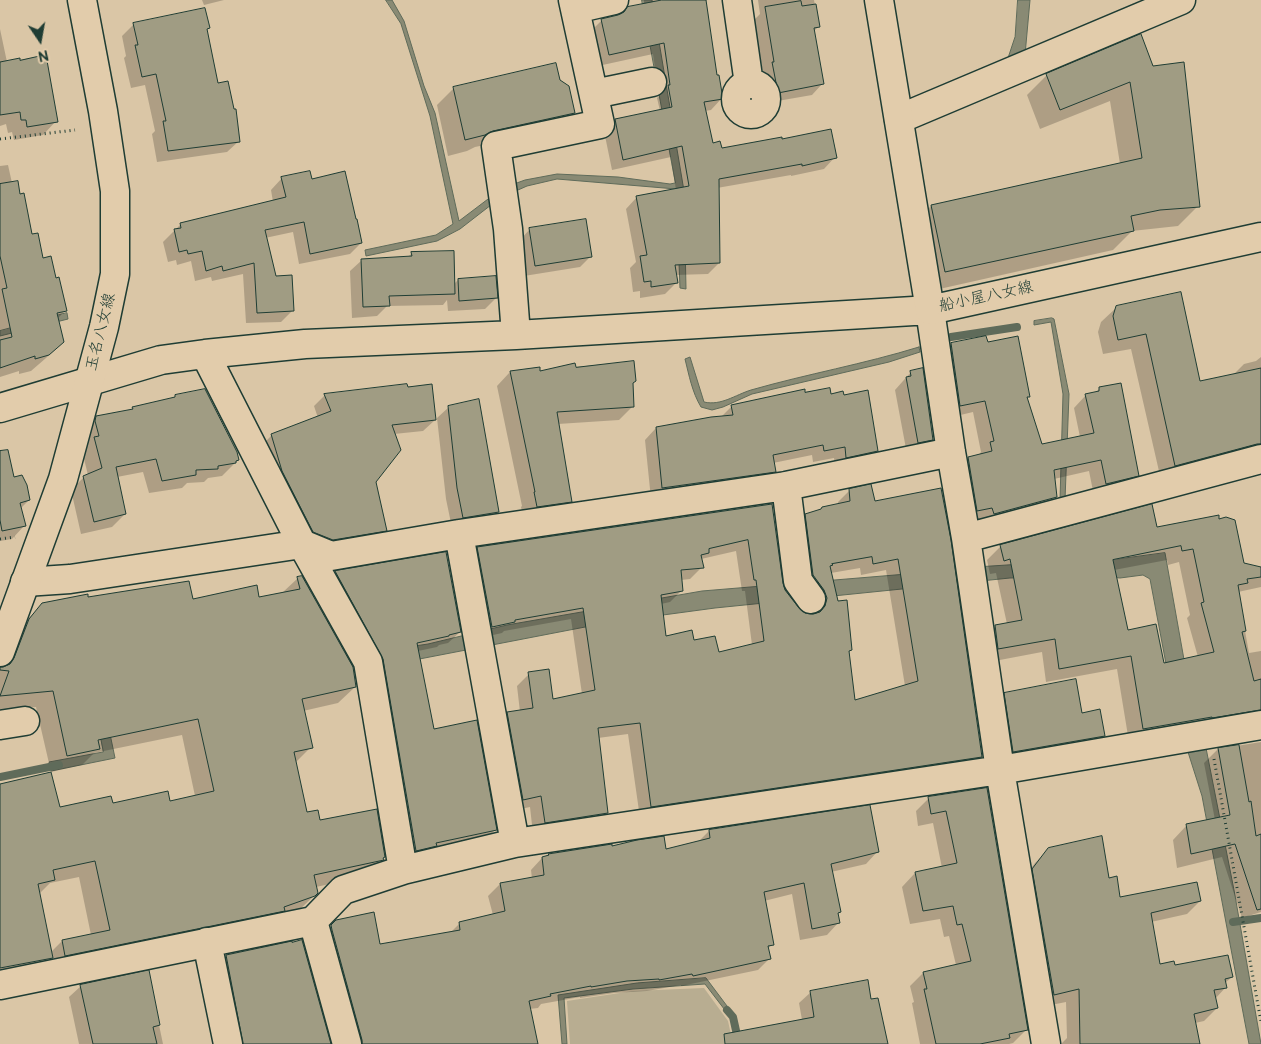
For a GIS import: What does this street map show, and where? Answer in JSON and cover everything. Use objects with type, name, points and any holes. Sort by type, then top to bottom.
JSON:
[{"type":"street","name":"玉名八女線","points":[[0,652],[63,479],[104,327],[115,274],[115,191],[103,111],[82,0]]},
{"type":"street","points":[[516,335],[508,229],[496,146],[600,124],[574,4],[614,0]]},
{"type":"street","points":[[737,0],[749,84]]},
{"type":"street","name":"船小屋八女線","points":[[879,0],[930,310],[1261,237]]},
{"type":"street","points":[[899,119],[1181,0]]},
{"type":"street","points":[[594,94],[652,82]]},
{"type":"street","points":[[0,408],[161,360],[205,354],[305,344],[516,335],[930,310],[1000,770],[1046,1044]]},
{"type":"street","points":[[205,354],[302,544],[368,662],[403,870]]},
{"type":"street","points":[[25,582],[70,579],[302,544],[331,556],[459,534],[786,486],[951,452]]},
{"type":"street","points":[[966,538],[1261,459]]},
{"type":"street","points":[[786,486],[798,582],[811,599]]},
{"type":"street","points":[[459,534],[515,844]]},
{"type":"street","points":[[0,985],[313,921],[344,890],[403,870],[515,844],[1000,770],[1261,725]]},
{"type":"street","points":[[313,921],[347,1044]]},
{"type":"street","points":[[207,942],[228,1044]]},
{"type":"path","points":[[0,139],[75,130]]},
{"type":"path","points":[[1209,734],[1261,1022]]},
{"type":"shaded area","points":[[386,0],[392,0],[404,21],[424,86],[435,113],[459,221],[496,193],[500,198],[460,229],[437,241],[366,256],[365,250],[436,235],[453,224],[430,116],[401,24]]},
{"type":"shaded area","points":[[642,0],[652,0],[684,191],[686,289],[680,288],[676,189],[557,179],[518,190],[514,184],[557,174],[618,177],[670,184],[675,183]]},
{"type":"shaded area","points":[[1018,0],[1030,0],[1025,55],[1006,64],[1015,37]]},
{"type":"shaded area","points":[[67,313],[68,319],[0,336],[0,331]]},
{"type":"shaded area","points":[[1054,319],[1069,394],[1065,500],[1060,500],[1063,394],[1051,322],[1034,325],[1034,321]]},
{"type":"shaded area","points":[[919,347],[920,352],[889,362],[752,394],[712,410],[701,407],[691,383],[685,359],[690,357],[704,402],[716,403],[772,384]]},
{"type":"shaded area","points":[[1165,553],[1188,682],[1167,669],[1150,579],[1143,575],[1120,578],[1098,576],[1010,578],[715,608],[611,622],[409,661],[383,662],[331,670],[342,657],[428,644],[507,625],[702,591],[976,567],[1053,562],[1072,565]]},
{"type":"shaded area","points":[[86,663],[100,686],[115,758],[51,771],[49,762],[103,752]]},
{"type":"shaded area","points":[[1206,748],[1234,890],[1261,1044],[1249,1044],[1202,796],[1188,752]]},
{"type":"shaded area","points":[[706,978],[736,1018],[731,1018],[705,984],[633,989],[564,998],[567,1044],[562,1044],[558,995],[637,983]]},
{"type":"shaded area","points":[[704,988],[728,1021],[733,1044],[570,1044],[567,1001],[633,991]]},
{"type":"building","points":[[662,0],[706,0],[717,75],[719,75],[723,99],[704,102],[713,143],[720,141],[722,148],[831,129],[837,158],[802,166],[802,164],[719,179],[720,263],[675,265],[678,283],[651,287],[651,281],[644,282],[640,256],[647,255],[636,196],[689,186],[682,146],[623,160],[615,119],[672,107],[664,43],[609,55],[601,19],[618,15],[624,12],[627,7]]},
{"type":"building","points":[[801,1],[802,6],[816,4],[820,27],[814,28],[824,84],[778,93],[765,7]]},
{"type":"building","points":[[205,8],[210,28],[207,29],[218,83],[228,81],[234,109],[236,109],[240,142],[168,151],[163,121],[166,121],[156,74],[142,77],[135,45],[138,45],[133,23]]},
{"type":"building","points":[[1141,34],[1153,66],[1184,62],[1200,207],[1160,210],[1131,216],[1134,231],[945,272],[931,205],[1142,158],[1130,82],[1060,110],[1046,74]]},
{"type":"building","points":[[46,55],[58,122],[27,127],[26,120],[21,120],[20,112],[0,115],[0,62]]},
{"type":"building","points":[[556,63],[560,80],[569,86],[575,113],[493,131],[465,140],[453,87]]},
{"type":"building","points":[[310,171],[312,179],[345,171],[362,243],[310,254],[304,222],[265,230],[276,276],[292,275],[294,311],[257,313],[254,263],[223,271],[222,266],[206,271],[202,251],[188,254],[187,250],[179,252],[174,229],[181,228],[180,223],[286,197],[281,177]]},
{"type":"building","points":[[18,181],[20,194],[24,193],[32,234],[38,233],[43,258],[51,256],[56,278],[59,277],[67,311],[57,313],[64,342],[49,355],[35,359],[35,356],[0,368],[0,340],[12,337],[2,289],[7,288],[0,256],[0,184]]},
{"type":"building","points":[[586,219],[592,257],[535,266],[529,228]]},
{"type":"building","points":[[454,251],[455,294],[389,296],[390,306],[363,307],[361,259],[412,256],[411,252]]},
{"type":"building","points":[[496,276],[498,298],[459,301],[458,279]]},
{"type":"building","points":[[1181,292],[1200,381],[1261,368],[1261,444],[1175,466],[1146,334],[1118,340],[1113,316],[1116,306]]},
{"type":"building","points":[[986,336],[988,342],[1018,336],[1030,397],[1027,397],[1042,444],[1094,433],[1085,394],[1099,391],[1099,387],[1121,383],[1139,476],[1106,484],[1101,460],[1054,470],[1057,497],[994,514],[992,508],[977,511],[968,457],[992,451],[990,442],[994,441],[985,401],[960,406],[951,343]]},
{"type":"building","points":[[634,361],[636,381],[633,383],[634,407],[557,412],[572,502],[537,507],[510,371],[540,367],[540,371],[575,363],[576,367]]},
{"type":"building","points":[[923,368],[933,440],[918,443],[906,377],[911,376],[910,371]]},
{"type":"building","points":[[407,384],[408,387],[432,384],[436,420],[392,425],[401,450],[376,482],[387,531],[333,540],[313,532],[282,471],[271,434],[331,411],[324,394]]},
{"type":"building","points":[[830,388],[831,394],[843,391],[844,395],[868,390],[878,451],[846,458],[845,447],[824,451],[823,445],[773,455],[776,472],[662,488],[656,427],[733,415],[731,405],[805,389],[805,392]]},
{"type":"building","points":[[205,389],[237,452],[239,460],[236,463],[218,466],[218,469],[196,470],[196,475],[162,481],[156,459],[116,467],[126,514],[94,522],[83,476],[102,468],[94,437],[99,436],[95,421],[96,416],[133,409],[132,407],[175,397],[175,395]]},
{"type":"building","points":[[479,399],[499,512],[463,518],[457,488],[448,406]]},
{"type":"building","points":[[8,450],[14,477],[22,475],[27,485],[30,500],[20,503],[26,526],[2,531],[0,520],[0,451]]},
{"type":"building","points":[[871,484],[875,501],[941,488],[951,540],[982,757],[651,807],[640,723],[598,728],[608,813],[545,823],[541,796],[523,800],[507,712],[533,708],[528,672],[549,669],[553,699],[595,690],[583,608],[515,620],[515,622],[492,627],[477,547],[772,504],[785,590],[799,608],[805,613],[813,614],[820,612],[825,606],[827,598],[824,590],[813,575],[805,514],[822,507],[850,501],[849,489]],"holes":[[[748,540],[754,580],[756,580],[764,641],[719,652],[715,636],[694,640],[692,630],[666,636],[661,595],[683,591],[681,570],[704,568],[701,555],[709,553],[709,549]],[[872,557],[873,564],[898,559],[918,681],[855,700],[849,651],[852,650],[847,600],[838,601],[830,566],[832,564]]]},
{"type":"building","points":[[1152,504],[1157,527],[1219,515],[1219,519],[1226,517],[1235,520],[1244,563],[1261,567],[1261,577],[1247,579],[1248,583],[1238,585],[1246,631],[1242,632],[1254,681],[1261,679],[1261,710],[1143,729],[1131,656],[1059,669],[1055,639],[998,649],[995,625],[1022,620],[1010,559],[1004,561],[1000,545]],"holes":[[[1181,546],[1182,551],[1193,549],[1204,602],[1201,603],[1214,652],[1164,663],[1156,624],[1128,630],[1113,560]]]},
{"type":"building","points":[[446,552],[461,632],[417,643],[434,729],[477,720],[497,830],[436,843],[437,846],[416,851],[383,659],[335,571]]},
{"type":"building","points":[[302,576],[353,667],[356,687],[302,699],[313,748],[294,752],[307,812],[318,810],[320,820],[377,809],[384,860],[314,875],[318,893],[315,896],[284,907],[285,911],[65,956],[62,940],[110,930],[95,861],[53,870],[55,880],[38,884],[53,958],[0,968],[0,784],[51,772],[60,807],[111,796],[113,803],[168,791],[170,801],[214,791],[198,719],[98,740],[100,749],[67,756],[53,691],[0,696],[9,671],[0,670],[0,667],[10,664],[14,658],[29,619],[42,603],[88,594],[88,597],[189,581],[193,599],[257,585],[259,597],[300,589],[297,577]]},
{"type":"building","points":[[1076,679],[1082,713],[1100,709],[1105,736],[1013,752],[1004,693]]},
{"type":"building","points":[[1239,745],[1249,802],[1251,801],[1256,836],[1261,834],[1261,909],[1257,910],[1235,844],[1191,854],[1186,824],[1230,815],[1218,748]]},
{"type":"building","points":[[987,788],[1028,1030],[1009,1034],[1010,1038],[980,1044],[936,1044],[924,989],[927,989],[923,972],[971,961],[962,924],[957,925],[953,906],[923,911],[915,872],[957,863],[946,811],[931,814],[928,797]]},
{"type":"building","points":[[870,805],[879,852],[831,864],[841,912],[838,913],[840,923],[812,929],[804,883],[764,892],[774,945],[768,946],[771,959],[693,976],[692,974],[659,980],[627,981],[591,986],[550,994],[551,996],[529,1001],[538,1044],[362,1044],[332,930],[331,925],[336,920],[374,912],[380,944],[460,930],[459,922],[505,911],[500,883],[544,875],[542,857],[548,854],[612,844],[612,846],[664,836],[666,849],[710,838],[709,830]]},
{"type":"building","points":[[1102,836],[1109,878],[1117,876],[1120,897],[1197,882],[1201,901],[1151,913],[1160,964],[1174,961],[1175,965],[1228,955],[1233,977],[1225,979],[1227,988],[1214,990],[1218,1008],[1194,1014],[1200,1044],[1080,1044],[1079,989],[1054,995],[1032,869],[1048,848]]},
{"type":"building","points":[[302,940],[331,1044],[243,1044],[226,955]]},
{"type":"building","points":[[149,970],[160,1025],[153,1027],[157,1044],[93,1044],[80,985]]},
{"type":"building","points":[[868,980],[871,999],[878,998],[888,1044],[725,1044],[724,1034],[814,1017],[810,991]]},
{"type":"waterway","points":[[951,337],[1017,327]]},
{"type":"waterway","points":[[0,777],[59,765]]},
{"type":"waterway","points":[[1233,922],[1261,918]]},
{"type":"waterway","points":[[727,1010],[733,1017],[739,1044]]}]
